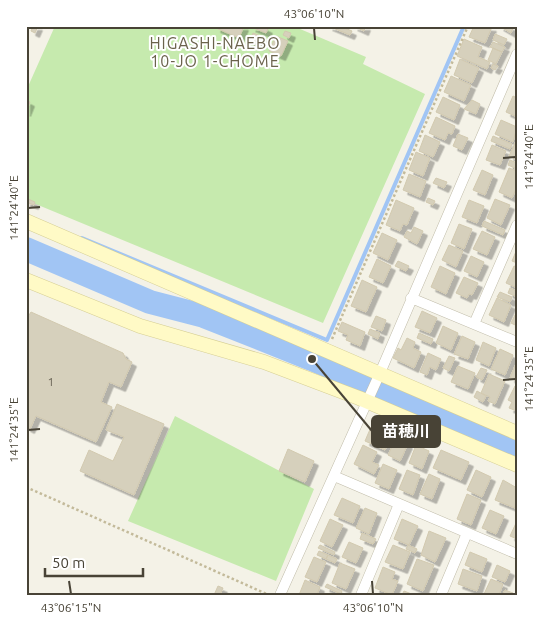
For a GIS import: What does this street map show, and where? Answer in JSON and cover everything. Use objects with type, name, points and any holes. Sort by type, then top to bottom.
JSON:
[{"type":"street","points":[[280,595],[378,377],[517,54]]},
{"type":"street","points":[[26,221],[326,352],[378,377],[517,433]]},
{"type":"street","points":[[474,324],[517,225]]},
{"type":"street","points":[[26,280],[140,326],[264,362],[368,399],[517,465]]},
{"type":"street","points":[[411,298],[517,342]]},
{"type":"street","points":[[334,476],[517,554]]},
{"type":"street","points":[[361,595],[399,504]]},
{"type":"street","points":[[441,595],[467,533]]},
{"type":"path","points":[[331,341],[468,26]]},
{"type":"path","points":[[26,487],[269,595]]},
{"type":"green space","points":[[55,26],[293,26],[366,57],[363,64],[425,94],[323,323],[26,200],[26,91]]},
{"type":"green space","points":[[175,416],[314,489],[276,581],[128,521]]},
{"type":"building","points":[[33,26],[38,26],[35,33],[31,31]]},
{"type":"building","points":[[217,26],[244,26],[239,38],[216,28]]},
{"type":"building","points":[[262,26],[268,29],[266,33],[251,27]]},
{"type":"building","points":[[328,26],[340,26],[352,31],[350,35]]},
{"type":"building","points":[[353,26],[366,26],[364,31]]},
{"type":"building","points":[[474,26],[492,27],[485,43],[469,37]]},
{"type":"building","points":[[499,26],[510,26],[513,28],[511,33]]},
{"type":"building","points":[[285,31],[291,33],[289,38],[283,35]]},
{"type":"building","points":[[253,33],[263,37],[259,46],[249,42]]},
{"type":"building","points":[[495,34],[507,39],[504,45],[493,40]]},
{"type":"building","points":[[276,36],[288,41],[281,56],[269,51]]},
{"type":"building","points":[[464,39],[482,47],[478,57],[490,62],[487,69],[457,56]]},
{"type":"building","points":[[493,42],[505,47],[502,52],[490,47]]},
{"type":"building","points":[[493,48],[502,52],[496,64],[488,60]]},
{"type":"building","points":[[460,59],[479,68],[472,83],[454,75]]},
{"type":"building","points":[[493,64],[498,66],[495,70],[491,68]]},
{"type":"building","points":[[451,76],[471,85],[464,101],[444,92]]},
{"type":"building","points":[[513,96],[517,98],[517,117],[506,112]]},
{"type":"building","points":[[443,97],[460,105],[454,120],[436,112]]},
{"type":"building","points":[[26,100],[30,102],[26,112]]},
{"type":"building","points":[[472,100],[480,104],[476,114],[464,109]]},
{"type":"building","points":[[436,117],[455,126],[452,134],[448,133],[445,140],[429,133]]},
{"type":"building","points":[[501,120],[517,127],[513,142],[495,134]]},
{"type":"building","points":[[458,134],[468,138],[462,150],[453,146]]},
{"type":"building","points":[[425,135],[440,142],[433,157],[419,151]]},
{"type":"building","points":[[493,136],[512,144],[510,149],[491,141]]},
{"type":"building","points":[[517,139],[517,160],[509,156]]},
{"type":"building","points":[[492,145],[506,151],[500,165],[486,160]]},
{"type":"building","points":[[416,152],[430,158],[423,176],[409,170]]},
{"type":"building","points":[[510,160],[517,163],[517,169],[508,165]]},
{"type":"building","points":[[509,168],[517,171],[517,187],[512,198],[499,192]]},
{"type":"building","points":[[482,170],[493,175],[485,195],[473,190]]},
{"type":"building","points":[[409,174],[426,181],[420,197],[403,190]]},
{"type":"building","points":[[436,178],[447,182],[444,188],[433,183]]},
{"type":"building","points":[[26,198],[35,202],[34,205],[26,202]]},
{"type":"building","points":[[428,198],[435,201],[433,205],[426,202]]},
{"type":"building","points":[[495,199],[510,205],[501,225],[487,218]]},
{"type":"building","points":[[396,200],[414,208],[407,225],[403,224],[400,231],[386,225]]},
{"type":"building","points":[[469,200],[484,206],[477,223],[462,217]]},
{"type":"building","points":[[484,221],[505,230],[503,235],[482,226]]},
{"type":"building","points":[[459,224],[472,229],[464,249],[451,243]]},
{"type":"building","points":[[414,227],[423,231],[417,244],[404,237],[407,231],[411,233]]},
{"type":"building","points":[[482,231],[495,237],[487,255],[473,249]]},
{"type":"building","points":[[382,233],[397,240],[388,260],[373,253]]},
{"type":"building","points":[[449,245],[463,251],[456,267],[442,260]]},
{"type":"building","points":[[517,249],[517,263],[512,261]]},
{"type":"building","points":[[471,256],[484,262],[477,277],[464,271]]},
{"type":"building","points":[[377,259],[391,266],[383,283],[369,277]]},
{"type":"building","points":[[398,261],[409,266],[406,271],[395,266]]},
{"type":"building","points":[[440,266],[455,273],[446,294],[431,287]]},
{"type":"building","points":[[514,266],[517,267],[517,288],[506,283]]},
{"type":"building","points":[[464,277],[478,283],[472,295],[469,294],[467,298],[456,293]]},
{"type":"building","points":[[362,280],[377,287],[366,312],[351,306]]},
{"type":"building","points":[[510,288],[517,291],[517,297],[508,293]]},
{"type":"building","points":[[500,292],[512,297],[510,302],[497,297]]},
{"type":"building","points":[[497,298],[511,305],[504,322],[489,315]]},
{"type":"building","points":[[422,311],[437,318],[430,333],[415,327]]},
{"type":"building","points":[[517,311],[517,326],[511,323]]},
{"type":"building","points":[[31,312],[123,353],[126,359],[132,362],[121,387],[109,382],[101,402],[112,407],[96,442],[36,416],[30,429],[26,427],[26,313],[29,315]]},
{"type":"building","points":[[376,316],[386,320],[382,331],[371,327]]},
{"type":"building","points":[[342,322],[365,332],[360,346],[346,340],[348,335],[338,331]]},
{"type":"building","points":[[443,326],[458,333],[451,350],[436,343]]},
{"type":"building","points":[[370,329],[380,333],[378,339],[368,334]]},
{"type":"building","points":[[419,333],[433,339],[431,344],[417,338]]},
{"type":"building","points":[[462,336],[475,342],[468,359],[454,354]]},
{"type":"building","points":[[407,338],[415,342],[413,348],[421,352],[414,368],[393,358],[398,348],[401,350]]},
{"type":"building","points":[[483,342],[496,348],[489,366],[476,360]]},
{"type":"building","points":[[500,349],[513,355],[505,375],[491,369]]},
{"type":"building","points":[[428,353],[441,359],[436,370],[430,367],[427,375],[420,372]]},
{"type":"building","points":[[449,356],[455,358],[449,371],[443,368]]},
{"type":"building","points":[[517,361],[517,381],[510,378]]},
{"type":"building","points":[[458,366],[475,373],[468,389],[451,382]]},
{"type":"building","points":[[481,368],[487,370],[482,380],[476,377]]},
{"type":"building","points":[[489,374],[505,381],[495,404],[488,401],[490,397],[481,393]]},
{"type":"building","points":[[515,386],[517,387],[517,411],[509,408],[512,402],[508,400]]},
{"type":"building","points":[[477,391],[486,396],[483,402],[474,397]]},
{"type":"building","points":[[117,404],[164,424],[134,495],[80,471],[89,450],[113,461],[124,437],[106,430]]},
{"type":"building","points":[[371,427],[391,438],[385,450],[365,441]]},
{"type":"building","points":[[396,438],[408,444],[400,461],[388,455]]},
{"type":"building","points":[[363,445],[377,452],[372,462],[379,465],[374,474],[354,464]]},
{"type":"building","points":[[416,445],[429,451],[422,469],[409,463]]},
{"type":"building","points":[[288,449],[314,461],[305,482],[279,471]]},
{"type":"building","points":[[441,450],[469,462],[461,480],[433,468]]},
{"type":"building","points":[[383,464],[397,470],[389,489],[375,483]]},
{"type":"building","points":[[407,470],[420,475],[413,495],[399,489]]},
{"type":"building","points":[[476,470],[491,477],[482,497],[467,490]]},
{"type":"building","points":[[429,474],[440,479],[432,499],[420,494]]},
{"type":"building","points":[[503,480],[517,488],[515,508],[495,500]]},
{"type":"building","points":[[467,494],[481,500],[471,525],[457,519]]},
{"type":"building","points":[[342,498],[360,506],[353,523],[334,515]]},
{"type":"building","points":[[365,508],[377,513],[369,534],[356,528]]},
{"type":"building","points":[[490,510],[504,516],[496,534],[482,528]]},
{"type":"building","points":[[330,519],[343,525],[332,547],[320,541]]},
{"type":"building","points":[[402,519],[418,526],[409,545],[394,539]]},
{"type":"building","points":[[517,521],[517,539],[510,536]]},
{"type":"building","points":[[429,531],[446,538],[435,562],[421,555]]},
{"type":"building","points":[[362,533],[376,539],[373,544],[360,539]]},
{"type":"building","points":[[349,542],[363,548],[356,563],[342,557]]},
{"type":"building","points":[[320,545],[335,552],[334,555],[318,548]]},
{"type":"building","points":[[393,545],[410,552],[403,569],[385,562]]},
{"type":"building","points":[[408,545],[417,549],[415,553],[406,549]]},
{"type":"building","points":[[319,551],[328,555],[326,559],[317,555]]},
{"type":"building","points":[[470,552],[487,559],[482,572],[465,565]]},
{"type":"building","points":[[328,555],[337,559],[335,563],[326,559]]},
{"type":"building","points":[[314,557],[326,562],[317,582],[305,577]]},
{"type":"building","points":[[417,559],[434,565],[423,591],[407,584]]},
{"type":"building","points":[[340,563],[355,569],[346,589],[332,583]]},
{"type":"building","points":[[497,565],[510,571],[505,582],[492,577]]},
{"type":"building","points":[[383,567],[395,572],[392,579],[398,581],[392,595],[375,588]]},
{"type":"building","points":[[463,569],[482,576],[477,591],[458,584]]},
{"type":"building","points":[[491,579],[503,584],[499,595],[484,594]]},
{"type":"building","points":[[305,580],[320,587],[317,595],[299,595]]},
{"type":"building","points":[[327,584],[342,591],[341,594],[325,587]]},
{"type":"building","points":[[218,586],[223,588],[220,595],[214,595]]},
{"type":"building","points":[[505,590],[513,593],[512,595],[502,595]]},
{"type":"building","points":[[404,591],[414,595],[402,595]]},
{"type":"waterway","points":[[82,238],[327,340],[464,26]]},
{"type":"waterway","points":[[26,249],[150,302],[204,316],[312,359],[517,448]]},
{"type":"place","name":"苗穂川","points":[[312,359]]},
{"type":"district","name":"HIGASHI-NAEBO 10-JO 1-CHOME","points":[[215,52]]}]
